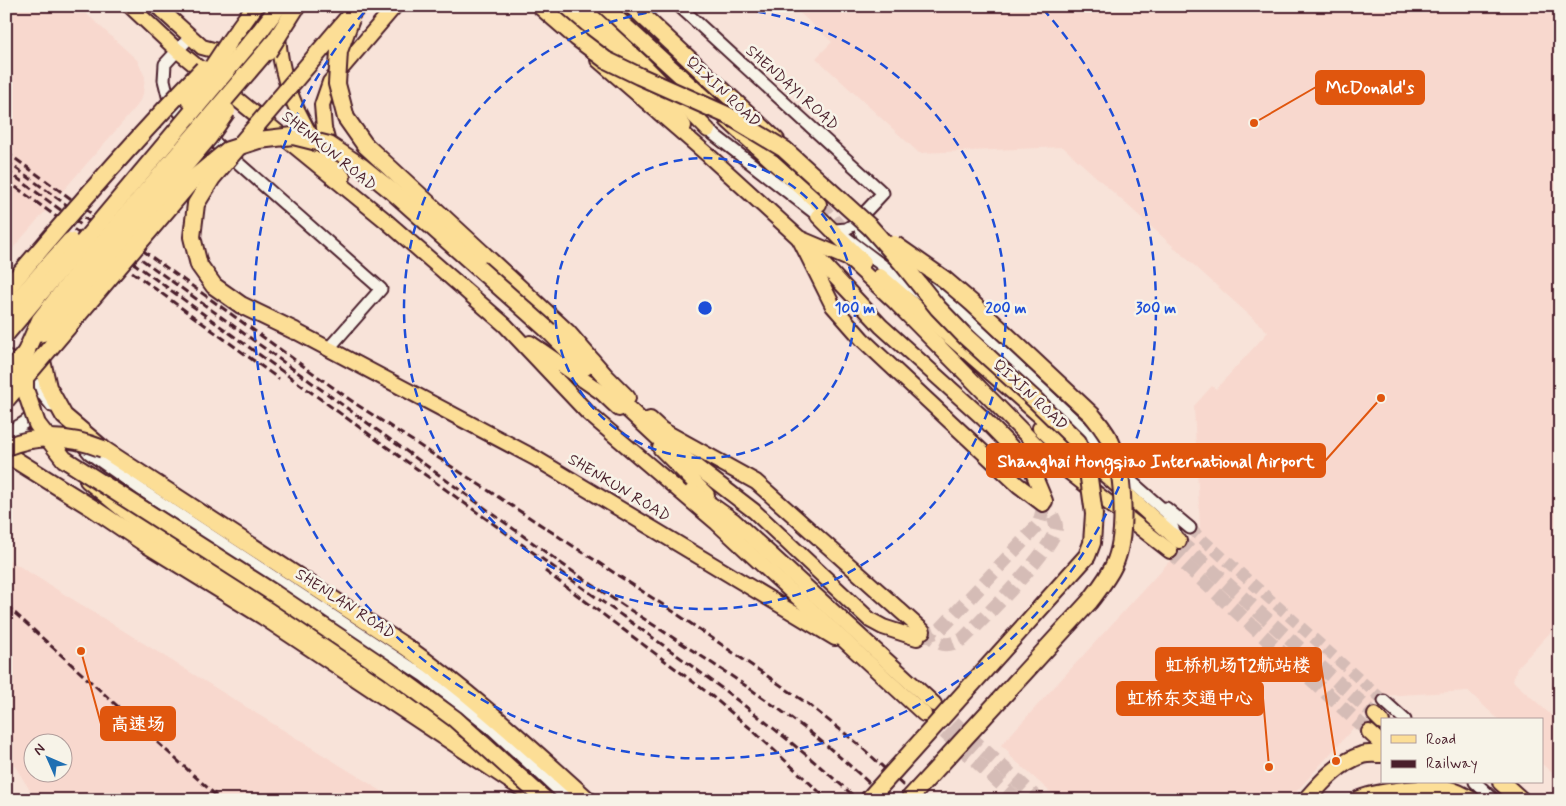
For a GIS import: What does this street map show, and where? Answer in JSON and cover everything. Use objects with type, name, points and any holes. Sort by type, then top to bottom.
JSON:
[{"type":"highway","points":[[6,313],[185,109],[255,6]]},
{"type":"highway","points":[[6,334],[279,6]]},
{"type":"highway","points":[[6,376],[209,137],[297,6]]},
{"type":"highway","points":[[538,6],[606,60],[729,116],[784,148]]},
{"type":"highway","points":[[560,6],[606,47]]},
{"type":"highway","points":[[632,6],[784,148],[867,220],[972,303],[1092,414],[1105,430],[1113,447],[1118,464],[1122,506],[1122,536],[1114,565],[1090,600],[908,800]]},
{"type":"highway","points":[[356,8],[339,51],[337,84],[346,118],[365,145],[568,332],[605,376],[627,398]]},
{"type":"highway","points":[[294,331],[241,305],[214,286],[199,265],[192,237],[196,204],[212,178],[356,8]]},
{"type":"highway","points":[[6,290],[173,100],[229,42]]},
{"type":"highway","points":[[273,43],[85,263],[40,320],[26,354],[25,389],[37,424],[64,459],[154,534],[269,604],[455,729]]},
{"type":"highway","points":[[6,400],[194,178],[228,150],[259,140],[293,136],[329,145],[362,167],[393,192],[549,331],[611,393],[671,448]]},
{"type":"highway","points":[[867,220],[938,308],[965,336],[1078,442],[1087,464],[1094,514],[1092,543],[1086,556],[868,800]]},
{"type":"highway","points":[[74,252],[51,295],[44,321],[40,352],[48,387],[64,416],[96,451]]},
{"type":"highway","points":[[597,378],[627,398]]},
{"type":"highway","points":[[7,436],[20,442],[65,438],[85,442],[96,451],[406,647],[514,733],[588,800]]},
{"type":"highway","points":[[6,454],[271,622],[443,734],[539,800]]},
{"type":"highway","points":[[64,459],[275,594],[388,670],[455,719],[545,800]]},
{"type":"highway","points":[[6,463],[29,468]]},
{"type":"highway","points":[[94,509],[154,534]]},
{"type":"highway","points":[[1306,800],[1340,766],[1363,755],[1381,754]]},
{"type":"highway","points":[[1503,784],[1521,800]]},
{"type":"highway","points":[[1358,800],[1365,796],[1402,790],[1446,789],[1462,794],[1470,800]]},
{"type":"main road","name":"SHENKUN ROAD","points":[[130,6],[178,51],[385,220],[505,325],[588,413],[724,530],[910,701]]},
{"type":"main road","points":[[157,6],[202,47],[217,51],[241,46],[266,25],[279,6]]},
{"type":"main road","points":[[286,6],[278,27],[281,62],[294,104],[312,137],[335,169],[385,220]]},
{"type":"main road","points":[[538,6],[708,155],[799,238],[881,326],[983,418],[1032,470],[1044,503],[1018,485],[862,339],[832,306],[799,238]]},
{"type":"main road","points":[[581,6],[642,63],[708,130]]},
{"type":"main road","name":"QIXIN ROAD","points":[[604,6],[818,210],[866,264],[1018,397],[1175,546]]},
{"type":"main road","points":[[335,169],[324,128],[322,105],[330,82],[394,7]]},
{"type":"main road","points":[[606,47],[663,100],[708,155]]},
{"type":"main road","points":[[663,100],[708,130]]},
{"type":"main road","points":[[799,238],[849,259],[895,302],[1041,450],[1175,546]]},
{"type":"main road","name":"SHENKUN ROAD","points":[[505,325],[601,392],[649,437],[671,448],[754,511],[870,620],[883,627],[920,635],[756,482],[662,430],[627,398]]},
{"type":"main road","name":"SHENKUN ROAD","points":[[294,331],[535,458],[836,639],[910,701],[929,709],[733,520],[676,480],[654,470]]},
{"type":"main road","name":"QIXIN ROAD","points":[[954,347],[1175,546]]},
{"type":"main road","points":[[649,437],[733,520]]},
{"type":"main road","points":[[1369,732],[1381,743]]},
{"type":"main road","points":[[1427,784],[1445,800]]},
{"type":"main road","points":[[1451,784],[1470,800]]},
{"type":"street","name":"SHENDAYI ROAD","points":[[679,6],[883,193],[867,220]]},
{"type":"street","points":[[190,37],[165,64],[164,80],[169,100],[183,116],[381,288],[329,348]]},
{"type":"street","points":[[708,130],[818,210],[836,230],[906,282],[996,356],[1066,418]]},
{"type":"street","points":[[836,230],[867,220]]},
{"type":"street","points":[[867,220],[860,226],[862,234],[916,271],[949,301],[1090,436],[1102,456],[1167,513],[1175,546]]},
{"type":"street","points":[[940,310],[949,301]]},
{"type":"street","name":"SHENLAN ROAD","points":[[6,355],[96,451],[151,496],[424,676],[493,730],[569,800]]},
{"type":"street","points":[[7,436],[34,414],[37,397],[33,382]]},
{"type":"street","points":[[1127,474],[1190,528]]},
{"type":"street","points":[[1384,701],[1403,718]]},
{"type":"street","points":[[1477,784],[1494,800]]},
{"type":"shaded area","points":[[6,6],[78,6],[137,60],[145,77],[143,94],[137,106],[6,256]]},
{"type":"shaded area","points":[[792,6],[1560,6],[1560,622],[1517,668],[1513,681],[1560,723],[1560,780],[1544,766],[1544,718],[1497,718],[1468,691],[1382,696],[1289,800],[1059,800],[1008,754],[1009,752],[1001,745],[1200,528],[1194,406],[1212,386],[1216,389],[1268,332],[1063,147],[919,153],[816,58],[832,42]]},
{"type":"shaded area","points":[[6,558],[396,800],[36,800],[26,784],[72,784],[72,734],[22,734],[22,778],[6,752]]},
{"type":"tunnel","points":[[819,204],[850,238]]},
{"type":"tunnel","points":[[922,637],[939,631],[1039,524],[1045,501]]},
{"type":"tunnel","points":[[923,631],[942,644],[956,642],[963,639],[1000,601],[1031,566],[1053,537],[1056,527],[1055,520],[1043,504]]},
{"type":"tunnel","points":[[1190,528],[1384,701]]},
{"type":"tunnel","points":[[1179,541],[1375,715]]},
{"type":"tunnel","points":[[1170,551],[1369,732]]},
{"type":"tunnel","points":[[938,708],[1039,800]]},
{"type":"tunnel","points":[[929,718],[1018,800]]},
{"type":"railway","points":[[6,152],[356,404],[674,612],[808,704],[857,743],[919,800]]},
{"type":"railway","points":[[6,161],[562,564],[767,700],[843,759],[888,800]]},
{"type":"railway","points":[[6,170],[686,662],[774,729],[858,800]]},
{"type":"railway","points":[[6,180],[279,379]]},
{"type":"railway","points":[[545,571],[708,693],[750,728],[828,800]]},
{"type":"railway","points":[[6,605],[221,800]]},
{"type":"place","name":"McDonald's","points":[[1254,123]]},
{"type":"place","name":"Shanghai Hongqiao International Airport","points":[[1381,398]]},
{"type":"place","name":"高速场","points":[[81,651]]},
{"type":"place","name":"虹桥机场T2航站楼","points":[[1336,761]]},
{"type":"place","name":"虹桥东交通中心","points":[[1269,767]]}]
